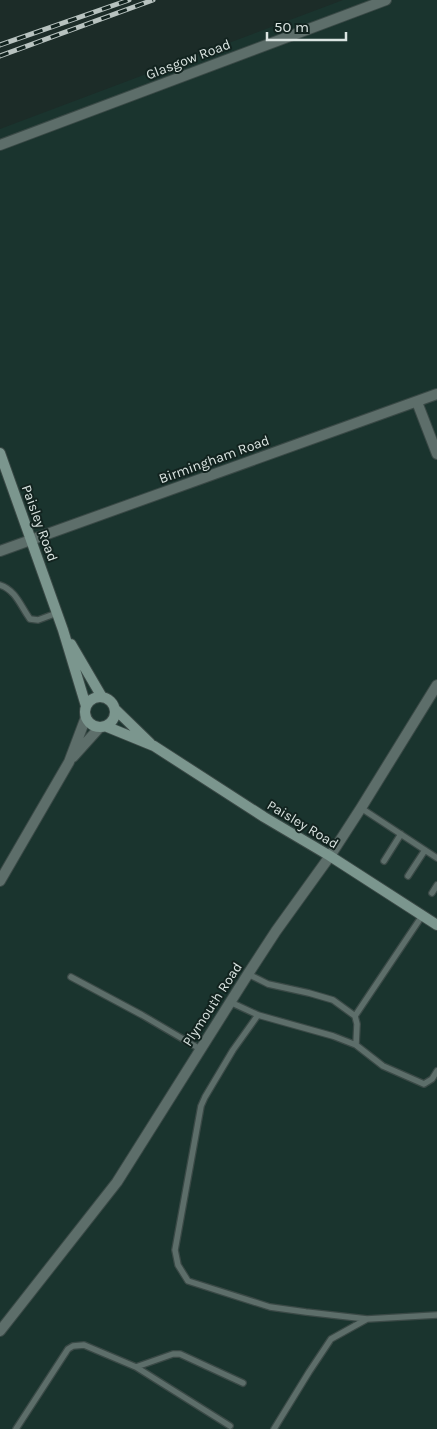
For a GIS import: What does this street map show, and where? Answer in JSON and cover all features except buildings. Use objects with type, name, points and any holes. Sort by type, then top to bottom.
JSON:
[{"type":"main road","name":"Paisley Road","points":[[0,453],[63,630],[86,711]]},
{"type":"main road","name":"Paisley Road","points":[[63,630],[102,697]]},
{"type":"main road","points":[[102,697],[112,702],[115,709],[114,718],[103,726],[91,724],[86,711],[92,699],[102,697]]},
{"type":"main road","name":"Paisley Road","points":[[115,709],[154,746],[437,925]]},
{"type":"main road","name":"Paisley Road","points":[[103,726],[154,746]]},
{"type":"street","name":"Glasgow Road","points":[[0,145],[386,0]]},
{"type":"street","name":"Birmingham Road","points":[[0,551],[437,394]]},
{"type":"street","points":[[417,402],[437,454]]},
{"type":"street","name":"Plymouth Road","points":[[0,1331],[117,1182],[276,931],[330,856],[361,808],[437,684]]},
{"type":"street","points":[[0,882],[69,762],[86,711]]},
{"type":"street","points":[[69,762],[103,726]]},
{"type":"lane","points":[[0,585],[12,592],[30,619],[38,620],[57,613]]},
{"type":"lane","points":[[361,808],[437,858]]},
{"type":"lane","points":[[384,861],[401,834]]},
{"type":"lane","points":[[408,876],[425,850]]},
{"type":"lane","points":[[432,893],[437,885]]},
{"type":"lane","points":[[355,1016],[422,916]]},
{"type":"lane","points":[[248,974],[268,984],[333,1000],[355,1016],[357,1024],[356,1045]]},
{"type":"lane","points":[[71,977],[200,1049]]},
{"type":"lane","points":[[230,1002],[258,1015],[333,1036],[356,1045],[383,1066],[424,1084],[432,1079],[437,1071]]},
{"type":"lane","points":[[258,1015],[233,1050],[201,1106],[175,1250],[178,1265],[188,1281],[270,1307],[367,1319],[437,1315]]},
{"type":"lane","points":[[274,1429],[332,1339],[367,1319]]},
{"type":"lane","points":[[16,1429],[68,1350],[72,1346],[84,1345],[136,1367],[230,1426]]},
{"type":"lane","points":[[136,1367],[173,1354],[180,1354],[243,1383]]},
{"type":"shaded area","points":[[343,0],[437,0],[437,1429],[0,1429],[0,129]]},
{"type":"railway","points":[[0,45],[129,0]]},
{"type":"railway","points":[[0,56],[153,0]]}]
